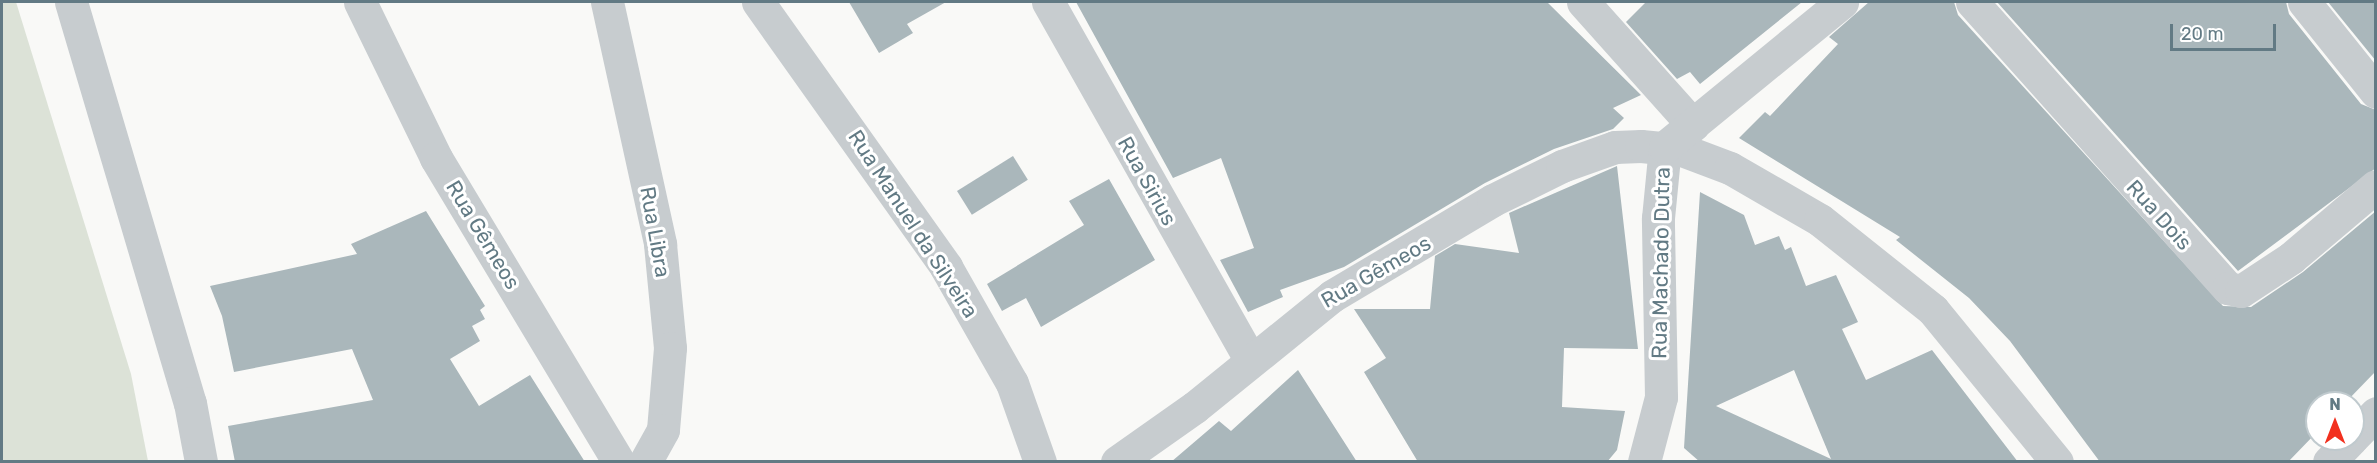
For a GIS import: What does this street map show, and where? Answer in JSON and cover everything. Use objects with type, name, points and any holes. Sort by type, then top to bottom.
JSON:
[{"type":"street","points":[[71,2],[190,403],[201,462]]},
{"type":"street","name":"Rua Gêmeos","points":[[360,2],[436,158],[619,462]]},
{"type":"street","name":"Rua Libra","points":[[607,2],[660,244],[670,348],[663,430],[645,462]]},
{"type":"street","name":"Rua Manuel da Silveira","points":[[758,2],[946,267],[1012,382],[1040,462]]},
{"type":"street","name":"Rua Sirius","points":[[1048,2],[1250,359]]},
{"type":"street","points":[[1583,2],[1693,125]]},
{"type":"street","name":"Rua Machado Dutra","points":[[1644,462],[1661,397],[1658,208],[1665,147],[1842,2]]},
{"type":"street","name":"Rua Dois","points":[[1972,2],[2175,234],[2234,291],[2291,258],[2376,186]]},
{"type":"street","points":[[2304,2],[2375,92]]},
{"type":"street","name":"Rua Gêmeos","points":[[1117,462],[1195,407],[1250,359],[1332,296],[1493,200],[1616,147],[1665,147],[1730,168],[1820,220],[1933,310],[1984,366],[2057,462]]},
{"type":"street","points":[[2365,424],[2376,413]]},
{"type":"street","points":[[2329,462],[2340,451]]},
{"type":"shaded area","points":[[2,2],[16,2],[131,374],[148,461],[2,461]]},
{"type":"building","points":[[849,2],[946,2],[907,24],[913,33],[879,53]]},
{"type":"building","points":[[1076,2],[1547,2],[1641,95],[1613,108],[1624,118],[1613,129],[1554,149],[1485,183],[1344,267],[1280,290],[1283,297],[1248,312],[1220,260],[1254,248],[1221,158],[1173,178]]},
{"type":"building","points":[[1646,2],[1802,2],[1700,84],[1690,72],[1677,79],[1626,22]]},
{"type":"building","points":[[1869,2],[1954,2],[1958,15],[2223,306],[2251,307],[2303,272],[2376,211],[2376,371],[2357,391],[2305,391],[2305,444],[2288,462],[2100,462],[2010,341],[1969,298],[1896,240],[1900,237],[1739,138],[1765,112],[1770,116],[1838,44],[1829,37]]},
{"type":"building","points":[[1997,2],[2286,2],[2289,14],[2361,104],[2376,110],[2376,168],[2238,271]]},
{"type":"building","points":[[2328,2],[2376,2],[2376,61]]},
{"type":"building","points":[[1013,156],[1028,180],[972,215],[957,191]]},
{"type":"building","points":[[1617,166],[1638,349],[1564,348],[1562,407],[1625,411],[1617,450],[1607,462],[1418,462],[1364,372],[1386,358],[1354,309],[1430,309],[1435,256],[1455,244],[1519,253],[1509,213]]},
{"type":"building","points":[[1109,179],[1155,260],[1041,327],[1026,298],[1002,311],[987,284],[1084,225],[1069,201]]},
{"type":"building","points":[[1700,192],[1744,215],[1755,245],[1779,236],[1785,250],[1791,247],[1806,286],[1836,275],[1858,322],[1842,329],[1866,380],[1932,350],[2018,462],[1700,462],[1684,448]],"holes":[[[1794,370],[1831,459],[1716,406]]]},
{"type":"building","points":[[426,211],[485,306],[480,310],[485,319],[472,326],[480,341],[450,359],[479,406],[530,375],[585,462],[235,462],[228,426],[373,400],[352,349],[234,372],[222,316],[210,286],[357,254],[351,244]]},
{"type":"building","points":[[1298,370],[1357,462],[1171,462],[1219,421],[1231,431]]}]
